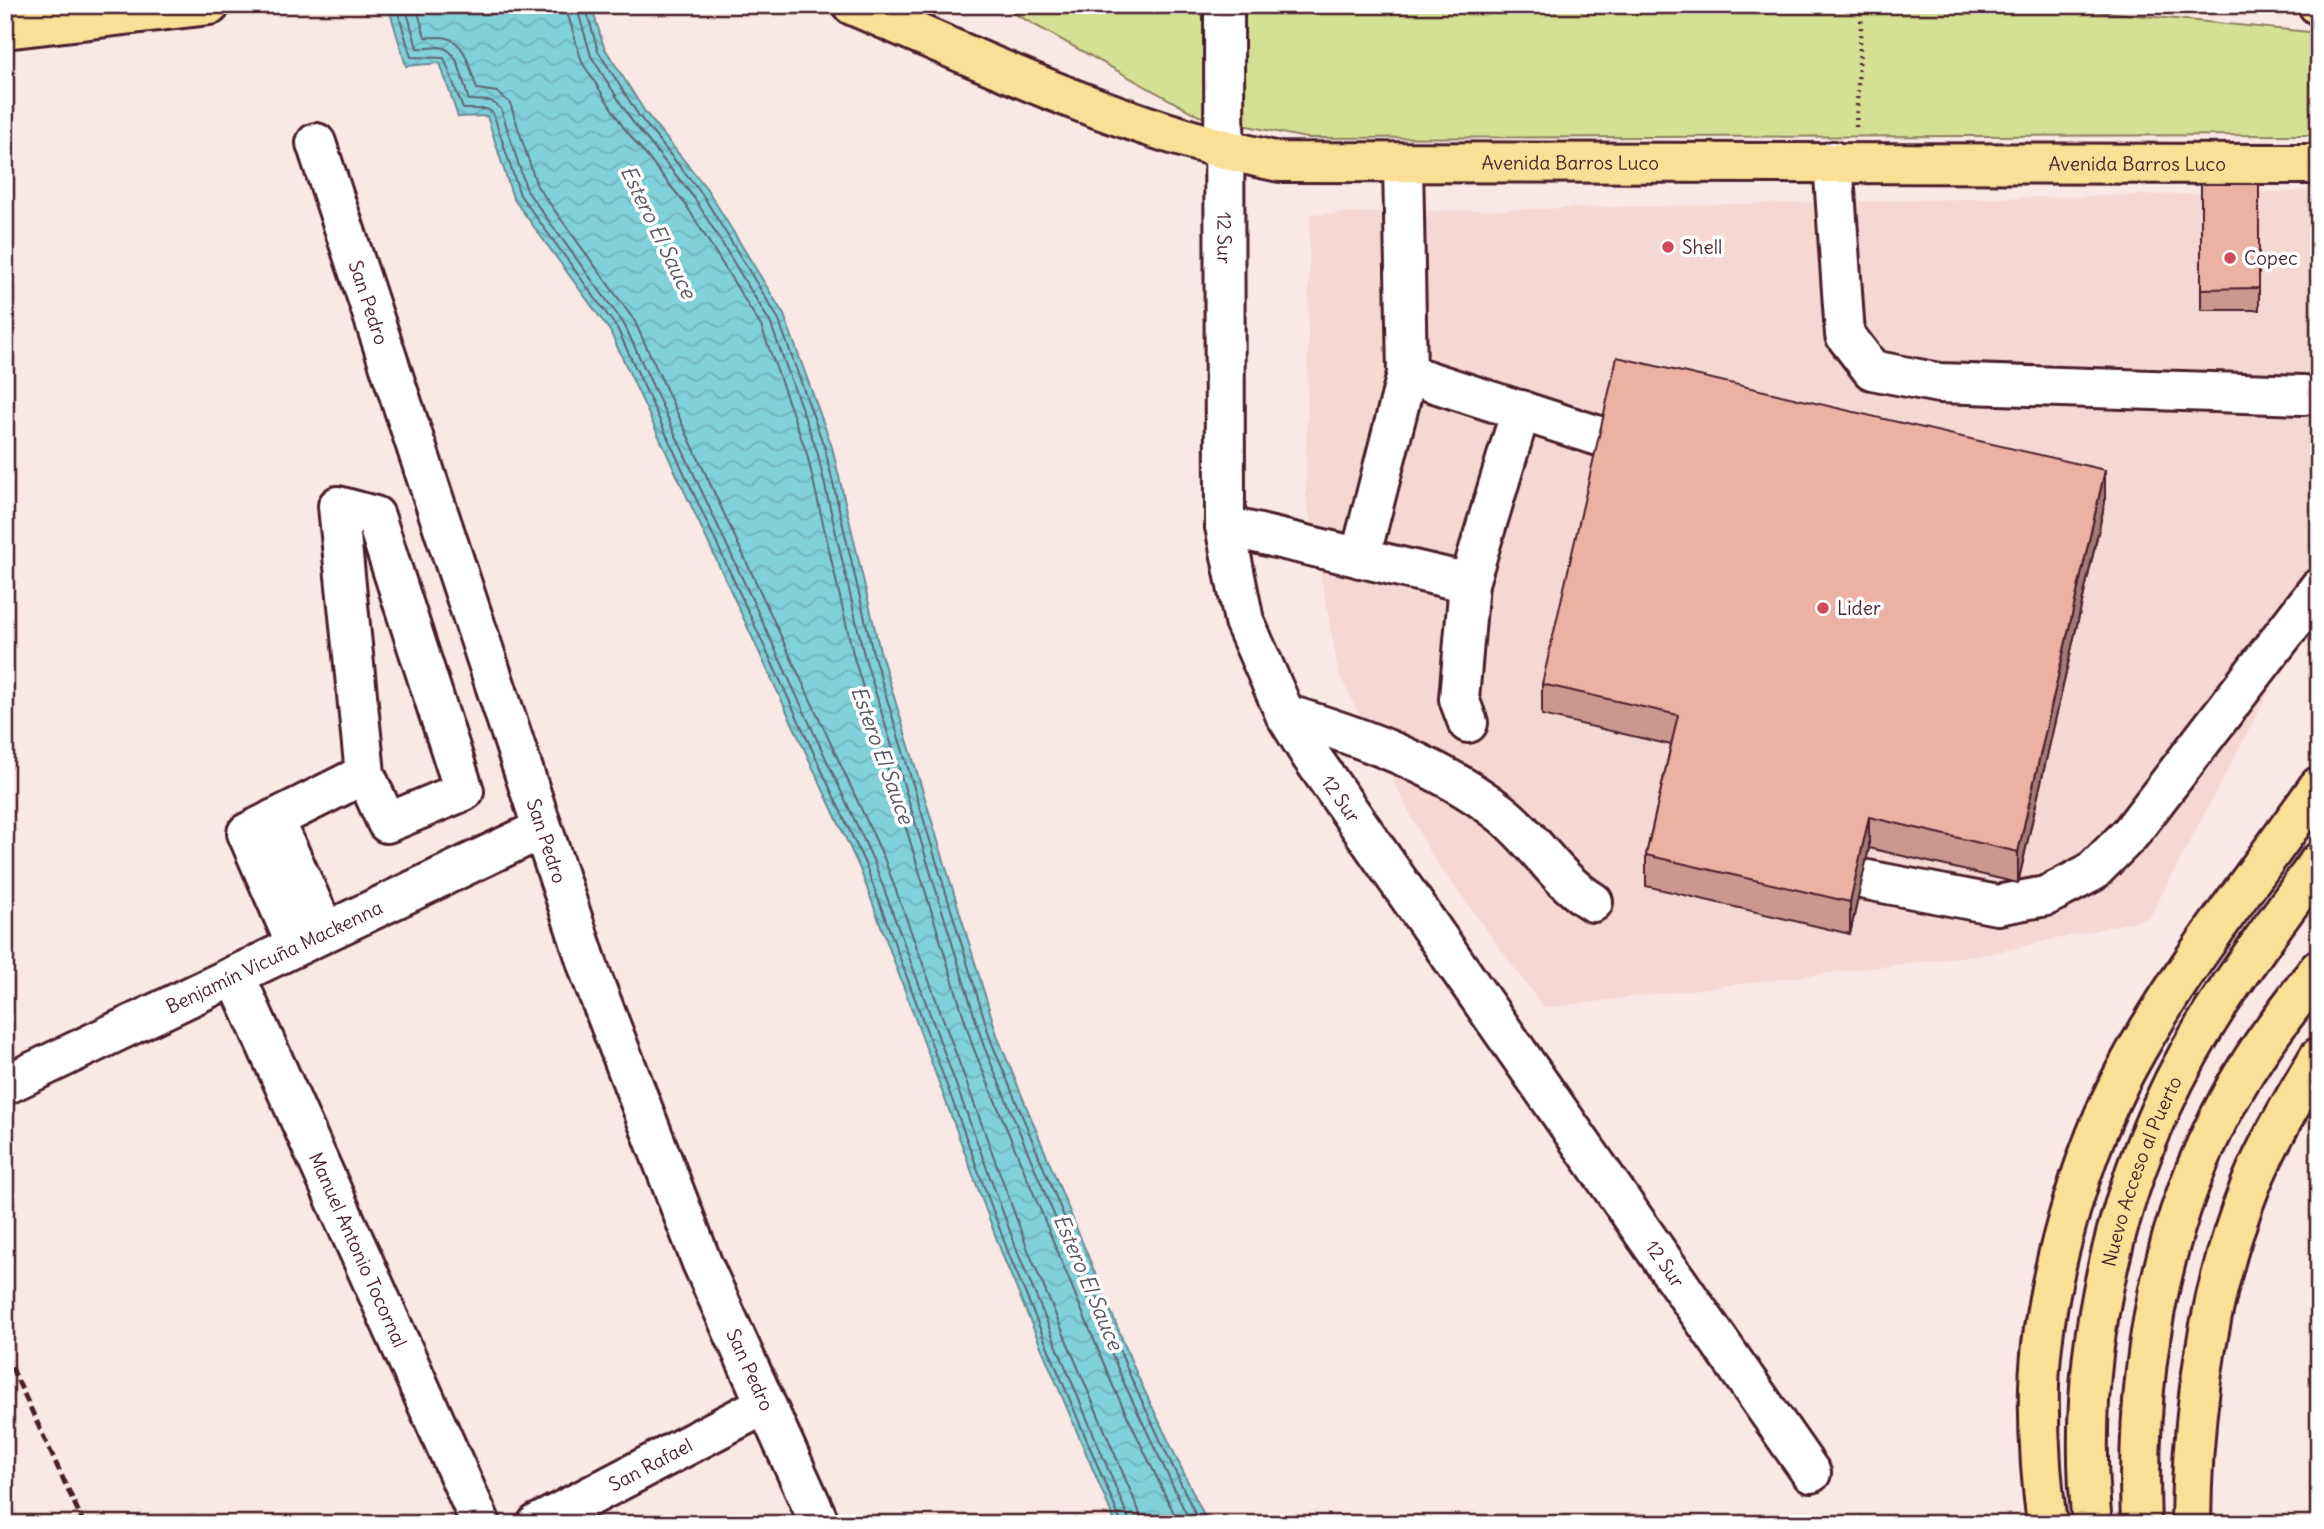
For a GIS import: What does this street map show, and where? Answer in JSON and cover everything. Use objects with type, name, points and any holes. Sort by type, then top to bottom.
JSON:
[{"type":"main road","points":[[5,29],[210,5]]},
{"type":"main road","name":"Avenida Barros Luco","points":[[852,5],[1121,118],[1224,150],[1280,162],[2319,164]]},
{"type":"main road","points":[[2046,1524],[2039,1384],[2048,1310],[2075,1199],[2107,1109],[2127,1066],[2171,996],[2319,786]]},
{"type":"main road","name":"Nuevo Acceso al Puerto","points":[[2092,1524],[2089,1447],[2095,1343],[2120,1222],[2139,1164],[2150,1132],[2206,1025],[2319,862]]},
{"type":"main road","points":[[2141,1524],[2141,1409],[2147,1348],[2170,1242],[2202,1151],[2229,1099],[2280,1020],[2319,969]]},
{"type":"main road","points":[[2191,1524],[2199,1390],[2225,1259],[2268,1147],[2319,1057]]},
{"type":"street","name":"12 Sur","points":[[1224,5],[1225,526],[1244,621],[1284,714],[1811,1473]]},
{"type":"street","name":"San Pedro","points":[[316,143],[542,829],[645,1120],[764,1405],[820,1524]]},
{"type":"street","points":[[1844,161],[1845,335],[1872,370],[1939,383],[2304,395]]},
{"type":"street","points":[[1360,558],[1407,374],[1403,163]]},
{"type":"street","points":[[1407,374],[1605,438]]},
{"type":"street","points":[[1468,723],[1459,699],[1469,583],[1521,410]]},
{"type":"street","points":[[338,506],[375,516],[464,791],[387,823],[365,774],[355,667],[338,506]]},
{"type":"street","points":[[1225,526],[1469,583]]},
{"type":"street","points":[[1862,879],[1997,905],[2046,897],[2081,879],[2113,854],[2130,834],[2319,588]]},
{"type":"street","points":[[1284,714],[1378,746],[1484,801],[1523,833],[1557,876],[1593,902]]},
{"type":"street","points":[[311,938],[274,819],[365,774]]},
{"type":"street","name":"Benjamín Vicuña Mackenna","points":[[5,1085],[542,829]]},
{"type":"street","name":"Manuel Antonio Tocornal","points":[[235,975],[481,1524]]},
{"type":"street","name":"San Rafael","points":[[537,1524],[764,1405]]},
{"type":"path","points":[[1844,161],[1863,5]]},
{"type":"shaded area","points":[[2319,191],[2319,598],[2149,918],[1993,953],[1544,1008],[1430,853],[1339,674],[1306,495],[1310,214]]},
{"type":"green space","points":[[999,5],[2033,5],[2319,33],[2319,135],[1306,138],[1199,116]]},
{"type":"water","name":"Estero El Sauce","points":[[388,5],[591,5],[604,47],[645,112],[707,189],[784,315],[832,447],[880,651],[998,1038],[1137,1375],[1208,1524],[1116,1524],[1004,1259],[860,869],[610,331],[513,198],[487,116],[458,117],[440,63],[406,66]]},
{"type":"building","name":"Copec","points":[[2201,184],[2259,184],[2259,288],[2201,289]]},
{"type":"building","name":"Lider","points":[[1617,357],[2105,470],[2018,852],[1869,817],[1850,902],[1646,855],[1678,715],[1542,684]]},
{"type":"railway","points":[[5,1353],[84,1524]]},
{"type":"place","name":"Shell","points":[[1668,247]]},
{"type":"place","name":"Copec","points":[[2230,258]]},
{"type":"place","name":"Lider","points":[[1823,608]]}]
